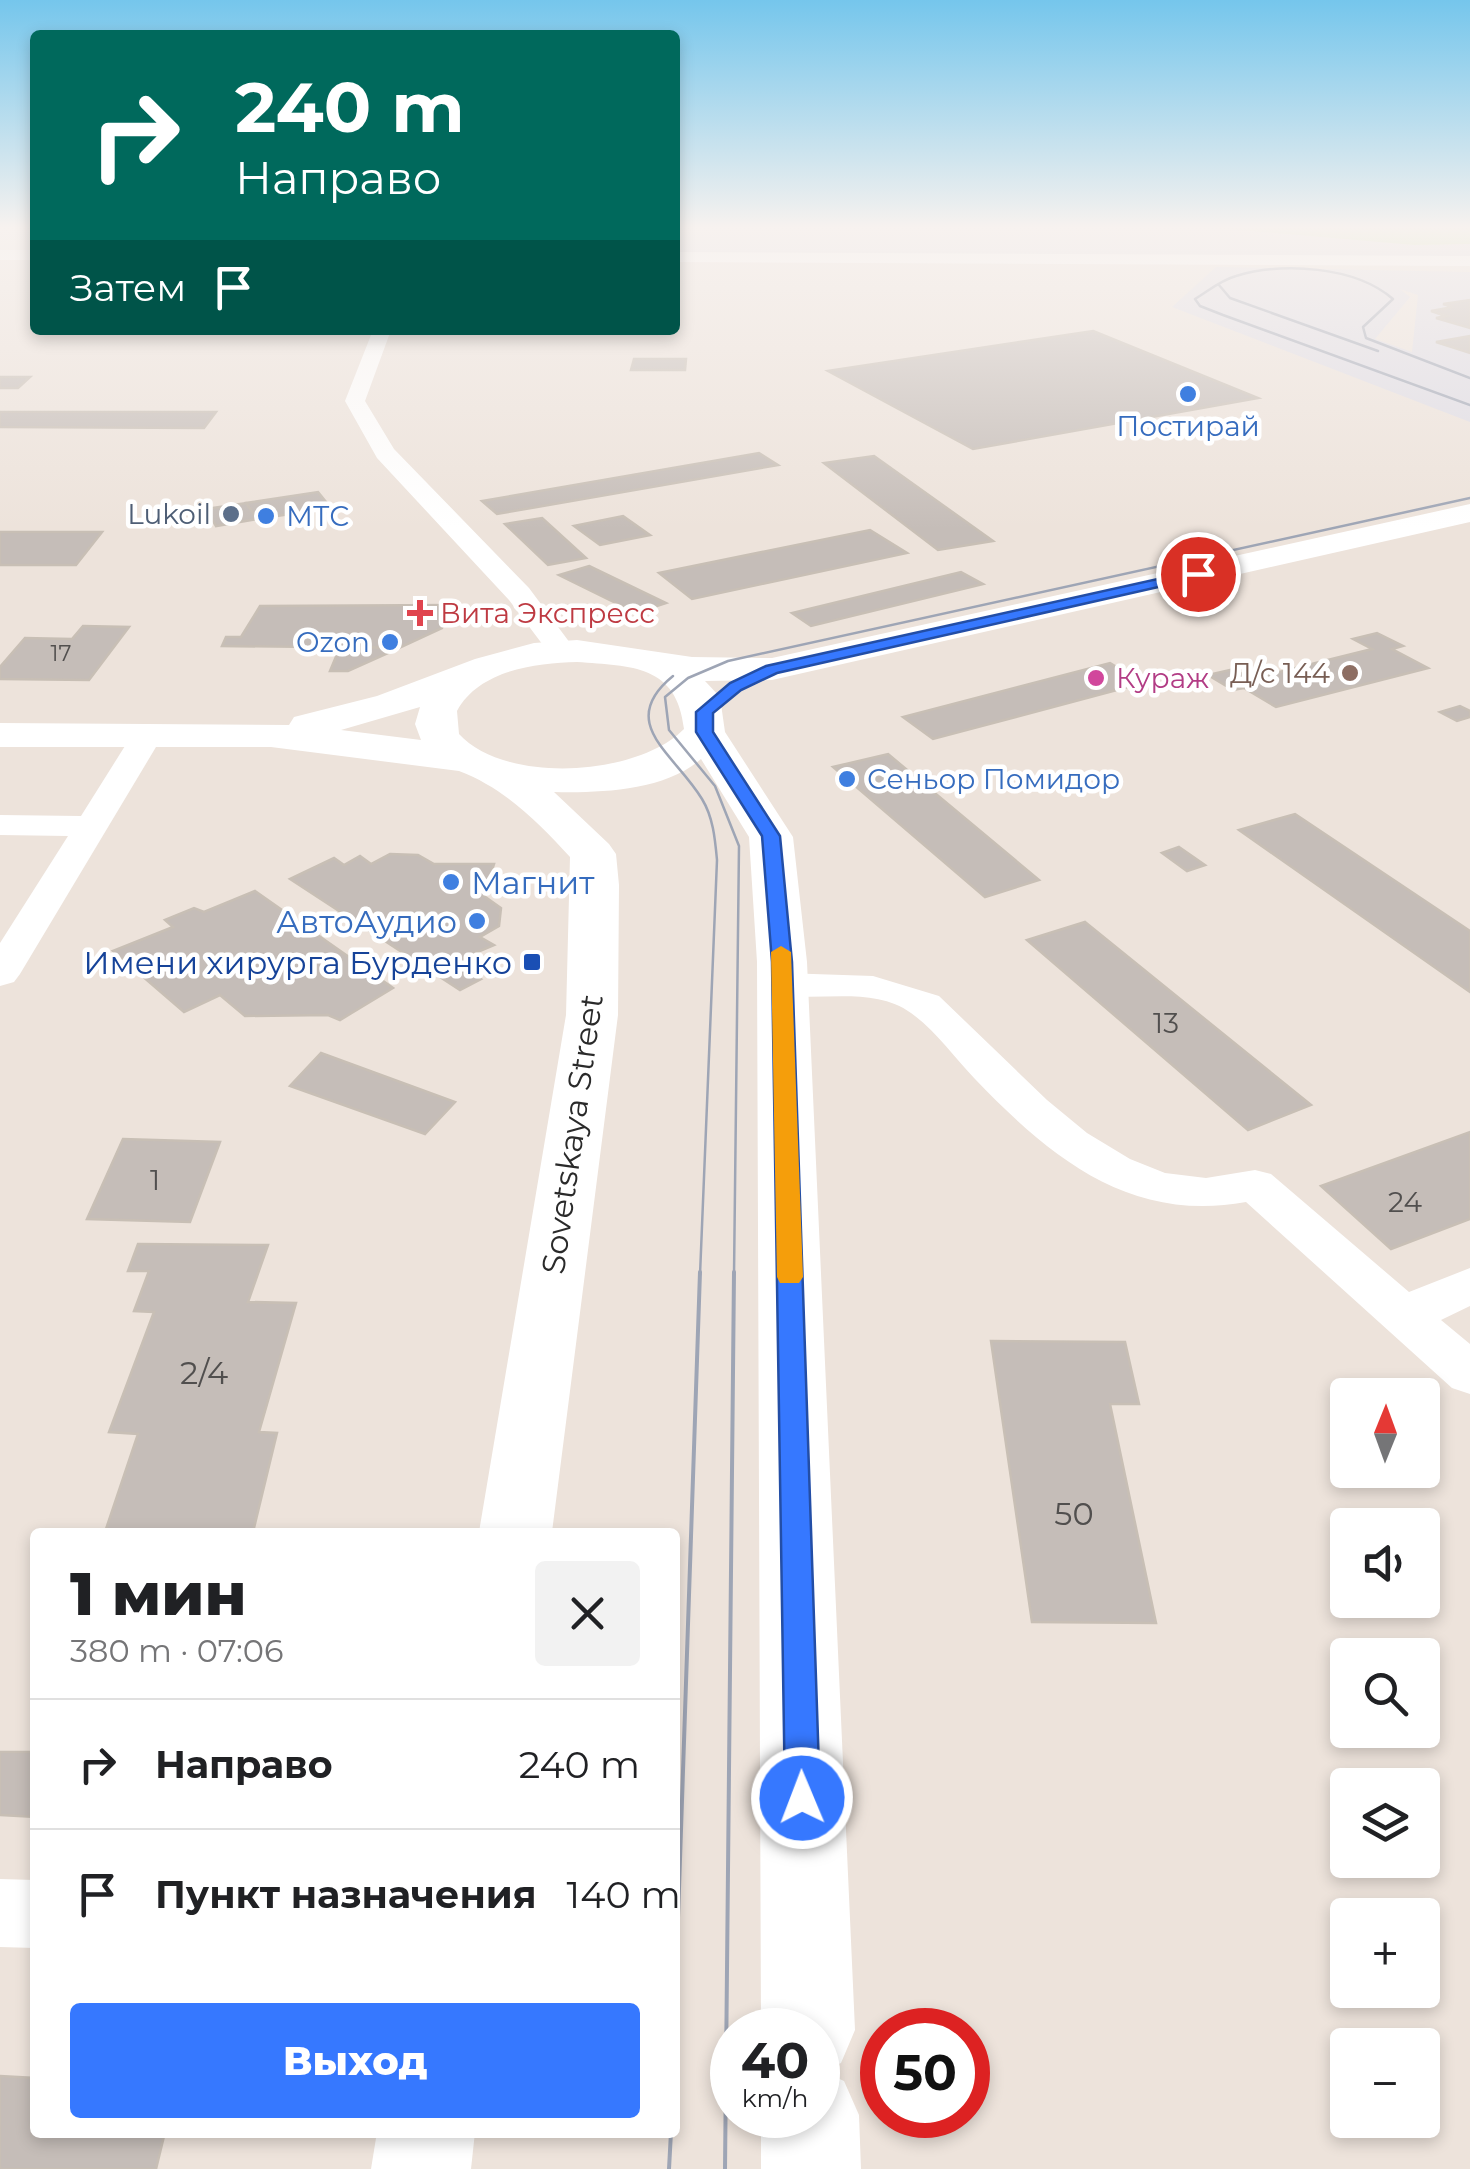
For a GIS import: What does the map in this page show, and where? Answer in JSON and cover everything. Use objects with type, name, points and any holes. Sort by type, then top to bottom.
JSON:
[{"type":"main road","points":[[772,669],[1470,513]]},
{"type":"main road","name":"Sovetskaya Street","points":[[516,1528],[592,1016],[596,885],[593,854],[555,814],[485,766],[443,743],[434,723],[438,702],[456,684],[485,668],[562,651],[604,650],[666,665],[772,669]]},
{"type":"main road","points":[[666,665],[700,697],[705,722],[771,836],[782,985],[807,2008]]},
{"type":"main road","points":[[0,736],[271,736],[391,704],[485,668]]},
{"type":"main road","name":"Sovetskaya Street","points":[[271,736],[374,744],[547,779],[595,778],[640,771],[678,757],[736,686],[772,669]]},
{"type":"main road","points":[[421,2169],[425,2138]]},
{"type":"main road","points":[[810,2138],[811,2169]]},
{"type":"street","points":[[380,335],[355,401],[385,452],[519,594],[562,651]]},
{"type":"street","points":[[0,974],[146,736]]},
{"type":"street","points":[[0,826],[91,826]]},
{"type":"street","points":[[782,985],[864,985],[898,990],[926,1004],[1069,1142],[1117,1175],[1155,1187],[1202,1193],[1234,1192],[1256,1185],[1470,1374]]},
{"type":"street","points":[[1403,1316],[1470,1286]]},
{"type":"street","points":[[0,1913],[30,1914]]},
{"type":"shaded area","points":[[1224,327],[1385,327],[1375,339],[1412,352],[1415,327],[1470,327],[1470,422]]},
{"type":"building","points":[[1093,331],[1258,398],[973,449],[828,371]]},
{"type":"building","points":[[1470,336],[1470,353],[1436,342]]},
{"type":"building","points":[[634,359],[686,359],[685,370],[631,370]]},
{"type":"building","points":[[0,377],[30,377],[18,388],[0,388]]},
{"type":"building","points":[[0,412],[216,412],[204,428],[0,427]]},
{"type":"building","points":[[759,453],[778,465],[497,514],[482,501]]},
{"type":"building","points":[[874,456],[993,541],[938,550],[824,463]]},
{"type":"building","points":[[318,492],[331,508],[257,519],[246,503]]},
{"type":"building","name":"Lukoil","points":[[246,503],[257,519],[216,526],[206,509]]},
{"type":"building","points":[[623,516],[650,535],[600,545],[574,526]]},
{"type":"building","points":[[542,518],[586,558],[548,565],[505,524]]},
{"type":"building","points":[[870,530],[907,553],[692,599],[659,573]]},
{"type":"building","points":[[0,532],[102,532],[76,565],[0,565]]},
{"type":"building","points":[[589,566],[666,603],[636,613],[559,575]]},
{"type":"building","points":[[961,572],[983,584],[811,626],[792,613]]},
{"type":"building","points":[[451,605],[442,628],[399,648],[222,646],[226,637],[241,637],[260,606]]},
{"type":"building","points":[[83,626],[129,627],[89,680],[0,679],[0,667],[25,638],[72,639]]},
{"type":"building","points":[[1377,633],[1403,646],[1392,649],[1428,668],[1276,707],[1244,688],[1233,690],[1208,675],[1234,669],[1251,679],[1372,649],[1353,639]]},
{"type":"building","points":[[340,647],[399,648],[348,671],[330,671]]},
{"type":"building","points":[[1110,663],[1143,683],[933,739],[903,717]]},
{"type":"building","points":[[1460,706],[1470,711],[1470,717],[1457,721],[1440,712]]},
{"type":"building","points":[[888,754],[1039,880],[985,897],[833,767]]},
{"type":"building","points":[[1295,814],[1470,931],[1470,992],[1239,830]]},
{"type":"building","points":[[1179,847],[1205,865],[1187,871],[1162,853]]},
{"type":"building","points":[[390,854],[418,855],[434,864],[494,864],[484,896],[501,908],[499,926],[480,937],[494,945],[475,953],[489,962],[471,972],[481,979],[460,990],[290,879],[334,858],[344,865],[360,856],[371,864]]},
{"type":"building","points":[[255,891],[393,988],[340,1020],[328,1015],[245,1016],[220,995],[184,1012],[113,951],[173,927],[165,920],[194,908],[204,912]]},
{"type":"building","points":[[1085,922],[1311,1105],[1248,1130],[1027,940]]},
{"type":"building","points":[[321,1053],[455,1102],[425,1134],[290,1086]]},
{"type":"building","points":[[1470,1132],[1470,1219],[1391,1249],[1321,1186]]},
{"type":"building","points":[[123,1139],[220,1142],[190,1222],[87,1219]]},
{"type":"building","points":[[138,1244],[268,1245],[248,1302],[296,1303],[259,1432],[277,1433],[254,1528],[106,1528],[138,1434],[109,1432],[154,1312],[134,1311],[149,1271],[128,1271]]},
{"type":"building","points":[[991,1341],[1125,1342],[1139,1404],[1110,1404],[1156,1623],[1032,1622]]},
{"type":"building","points":[[0,1752],[30,1752],[30,1817],[0,1815]]},
{"type":"building","points":[[0,2076],[30,2078],[30,2138],[164,2138],[156,2169],[0,2169]]},
{"type":"tram line","points":[[1257,327],[1470,405]]},
{"type":"tram line","points":[[1312,327],[1378,351]]},
{"type":"tram line","points":[[1363,327],[1366,338],[1470,378]]},
{"type":"tram line","points":[[734,1275],[739,846],[715,786],[669,730],[665,697],[688,678],[728,661],[1470,498]]},
{"type":"tram line","points":[[673,676],[656,693],[649,709],[650,724],[666,753],[706,806],[717,860],[700,1275]]},
{"type":"tram line","points":[[680,1859],[700,1272]]},
{"type":"tram line","points":[[725,2169],[734,1272]]},
{"type":"tram line","points":[[669,2169],[671,2138]]},
{"type":"slow traffic","points":[[781,952],[790,1277]]},
{"type":"place","name":"Постирай","points":[[1188,394]]},
{"type":"place","name":"Lukoil","points":[[231,514]]},
{"type":"place","name":"МТС","points":[[266,516]]},
{"type":"place","name":"Вита Экспресс","points":[[420,613]]},
{"type":"place","name":"Ozon","points":[[390,642]]},
{"type":"place","name":"Д/с 144","points":[[1350,673]]},
{"type":"place","name":"Кураж","points":[[1096,678]]},
{"type":"place","name":"Сеньор Помидор","points":[[847,779]]},
{"type":"place","name":"Магнит","points":[[451,882]]},
{"type":"place","name":"АвтоАудио","points":[[477,921]]},
{"type":"place","name":"Имени хирурга Бурденко","points":[[532,962]]},
{"type":"route","points":[[802,1798],[782,962],[771,836],[705,732],[704,712],[736,686],[772,669],[1198,574]]}]
